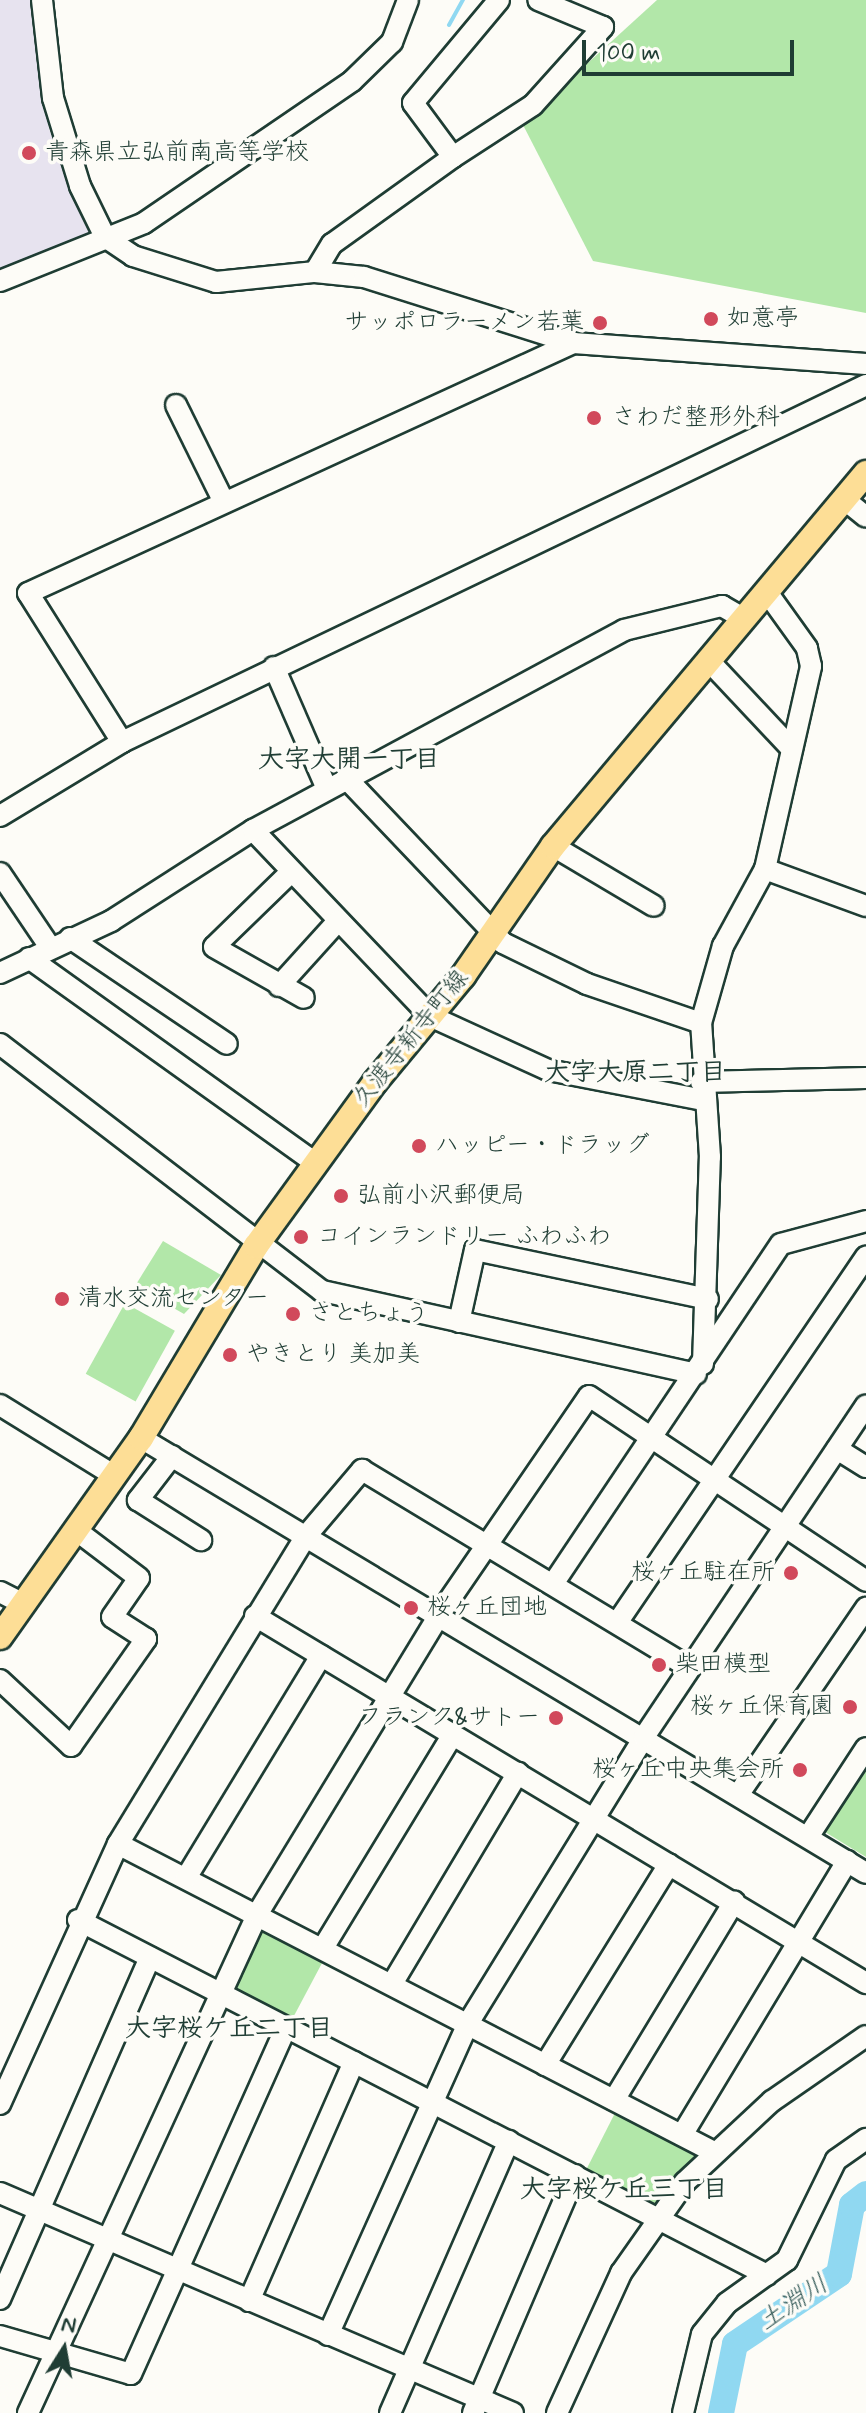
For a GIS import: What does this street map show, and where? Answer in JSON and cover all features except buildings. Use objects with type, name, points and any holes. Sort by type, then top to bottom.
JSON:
[{"type":"main road","name":"久渡寺新寺町線","points":[[0,1637],[141,1438],[256,1246],[315,1163],[493,933],[553,846],[866,473]]},
{"type":"street","points":[[42,0],[62,135],[105,237],[178,275],[216,282],[315,272],[364,277],[573,343],[866,364]]},
{"type":"street","points":[[0,281],[144,223],[352,81],[392,42],[408,0]]},
{"type":"street","points":[[453,157],[413,103],[499,0]]},
{"type":"street","points":[[315,272],[332,244],[453,157],[533,105],[603,27],[538,0]]},
{"type":"street","points":[[122,742],[28,593],[223,500],[573,343]]},
{"type":"street","points":[[0,816],[122,742],[866,385]]},
{"type":"street","points":[[176,405],[223,500]]},
{"type":"street","points":[[844,499],[866,517]]},
{"type":"street","points":[[699,1369],[708,1299],[701,1023],[723,946],[765,869],[811,666],[807,648],[766,591]]},
{"type":"street","points":[[0,973],[111,921],[253,830],[624,630],[722,606],[743,618]]},
{"type":"street","points":[[708,660],[792,749]]},
{"type":"street","points":[[274,667],[327,789]]},
{"type":"street","points":[[346,778],[493,933],[587,984],[701,1023]]},
{"type":"street","points":[[253,830],[430,1016],[548,1070],[703,1091],[866,1078]]},
{"type":"street","points":[[553,846],[654,906]]},
{"type":"street","points":[[765,869],[866,906]]},
{"type":"street","points":[[291,872],[214,947],[304,998]]},
{"type":"street","points":[[0,873],[50,947]]},
{"type":"street","points":[[279,986],[338,921]]},
{"type":"street","points":[[70,938],[227,1044]]},
{"type":"street","points":[[29,958],[315,1163]]},
{"type":"street","points":[[0,1044],[256,1246],[322,1291],[459,1322],[699,1369]]},
{"type":"street","points":[[553,1584],[781,1244],[866,1221]]},
{"type":"street","points":[[459,1322],[475,1250],[708,1299]]},
{"type":"street","points":[[617,1623],[866,1256]]},
{"type":"street","points":[[28,2413],[111,2242],[218,1992],[258,1913],[439,1615],[589,1396],[866,1581]]},
{"type":"street","points":[[0,1405],[115,1476]]},
{"type":"street","points":[[328,2335],[430,2101],[467,2025],[644,1737],[866,1406]]},
{"type":"street","points":[[141,1438],[644,1737],[866,1873]]},
{"type":"street","points":[[837,1449],[866,1467]]},
{"type":"street","points":[[172,1456],[138,1500],[201,1540]]},
{"type":"street","points":[[0,2104],[78,1920],[118,1844],[306,1536],[362,1470],[690,1668]]},
{"type":"street","points":[[0,1680],[71,1746],[146,1639],[112,1617],[139,1578],[77,1531]]},
{"type":"street","points":[[0,1592],[24,1604]]},
{"type":"street","points":[[738,1795],[866,1608]]},
{"type":"street","points":[[255,1616],[866,1983]]},
{"type":"street","points":[[186,1878],[321,1656]]},
{"type":"street","points":[[323,1948],[453,1734]]},
{"type":"street","points":[[808,1837],[866,1748]]},
{"type":"street","points":[[392,1984],[518,1773]]},
{"type":"street","points":[[118,1844],[258,1913],[714,2152]]},
{"type":"street","points":[[682,2135],[847,1861]]},
{"type":"street","points":[[545,2065],[669,1864]]},
{"type":"street","points":[[614,2100],[734,1902]]},
{"type":"street","points":[[78,1920],[767,2275]]},
{"type":"street","points":[[0,2299],[150,1957]]},
{"type":"street","points":[[0,2336],[131,2374],[286,2027]]},
{"type":"street","points":[[557,2413],[621,2273],[658,2218],[714,2152],[772,2101],[866,2036]]},
{"type":"street","points":[[249,2301],[354,2062]]},
{"type":"street","points":[[683,2413],[702,2334],[727,2303],[767,2275],[799,2242],[836,2160],[866,2139]]},
{"type":"street","points":[[390,2413],[509,2141]]},
{"type":"street","points":[[476,2406],[575,2175]]},
{"type":"street","points":[[0,2193],[409,2369],[476,2406],[513,2413]]},
{"type":"shaded area","name":"青森県立弘前南高等学校","points":[[0,0],[33,0],[49,129],[89,233],[0,270]]},
{"type":"green space","points":[[657,0],[866,0],[866,313],[593,261],[522,123]]},
{"type":"green space","points":[[163,1241],[221,1275],[184,1314],[135,1286]]},
{"type":"green space","points":[[125,1303],[175,1331],[136,1401],[86,1374]]},
{"type":"green space","points":[[866,1759],[866,1857],[820,1829]]},
{"type":"green space","points":[[258,1928],[322,1962],[290,2023],[226,1989]]},
{"type":"green space","points":[[615,2113],[696,2154],[655,2204],[584,2174]]},
{"type":"waterway","points":[[449,25],[463,0]]},
{"type":"waterway","name":"土淵川","points":[[721,2413],[735,2344],[839,2274],[852,2205],[866,2194]]},
{"type":"place","name":"青森県立弘前南高等学校","points":[[29,153]]},
{"type":"place","name":"如意亭","points":[[711,319]]},
{"type":"place","name":"サッポロラーメン若葉","points":[[600,323]]},
{"type":"place","name":"さわだ整形外科","points":[[594,418]]},
{"type":"place","name":"ハッピー・ドラッグ","points":[[419,1146]]},
{"type":"place","name":"弘前小沢郵便局","points":[[341,1196]]},
{"type":"place","name":"コインランドリー ふわふわ","points":[[301,1237]]},
{"type":"place","name":"清水交流センター","points":[[62,1299]]},
{"type":"place","name":"さとちょう","points":[[293,1314]]},
{"type":"place","name":"やきとり 美加美","points":[[230,1355]]},
{"type":"place","name":"桜ヶ丘駐在所","points":[[791,1573]]},
{"type":"place","name":"桜ヶ丘団地","points":[[411,1608]]},
{"type":"place","name":"柴田模型","points":[[659,1665]]},
{"type":"place","name":"桜ヶ丘保育園","points":[[850,1707]]},
{"type":"place","name":"フランク&サトー","points":[[556,1718]]},
{"type":"place","name":"桜ヶ丘中央集会所","points":[[800,1770]]},
{"type":"district","name":"大字大開一丁目","points":[[349,761]]},
{"type":"district","name":"大字大原二丁目","points":[[635,1074]]},
{"type":"district","name":"大字桜ケ丘二丁目","points":[[229,2030]]},
{"type":"district","name":"大字桜ケ丘三丁目","points":[[624,2191]]}]
